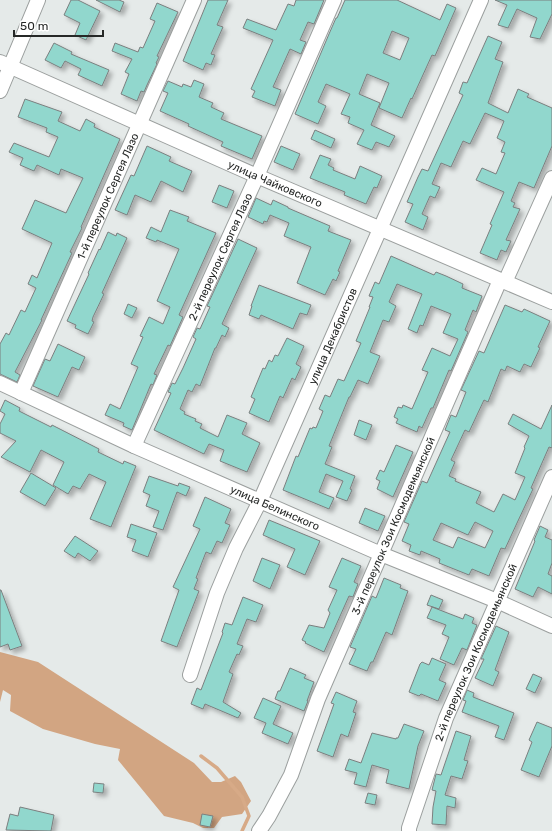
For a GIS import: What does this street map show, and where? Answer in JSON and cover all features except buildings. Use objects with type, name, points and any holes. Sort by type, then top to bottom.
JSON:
[{"type":"street","points":[[0,92],[5,64],[38,0]]},
{"type":"street","name":"1-й переулок Сергея Лазо","points":[[21,393],[194,0]]},
{"type":"street","name":"2-й переулок Сергея Лазо","points":[[134,446],[257,176],[334,0]]},
{"type":"street","name":"улица Декабристов","points":[[190,675],[217,593],[236,548],[260,501],[481,0]]},
{"type":"street","name":"улица Чайковского","points":[[5,64],[257,176],[552,302]]},
{"type":"street","name":"3-й переулок Зои Космодемьянской","points":[[259,831],[291,775],[318,699],[503,281],[552,178]]},
{"type":"street","name":"улица Белинского","points":[[0,383],[134,446],[382,554],[497,601],[552,626]]},
{"type":"street","name":"2-й переулок Зои Космодемьянской","points":[[409,831],[446,718],[552,477]]},
{"type":"shaded area","points":[[0,652],[38,662],[194,763],[212,782],[221,782],[235,776],[241,782],[251,801],[242,814],[222,817],[214,828],[203,828],[193,823],[164,816],[118,760],[120,749],[95,744],[43,729],[10,711],[11,695],[3,690],[0,702]]},
{"type":"waterway","points":[[201,756],[217,768],[242,797],[249,816],[242,831]]}]
